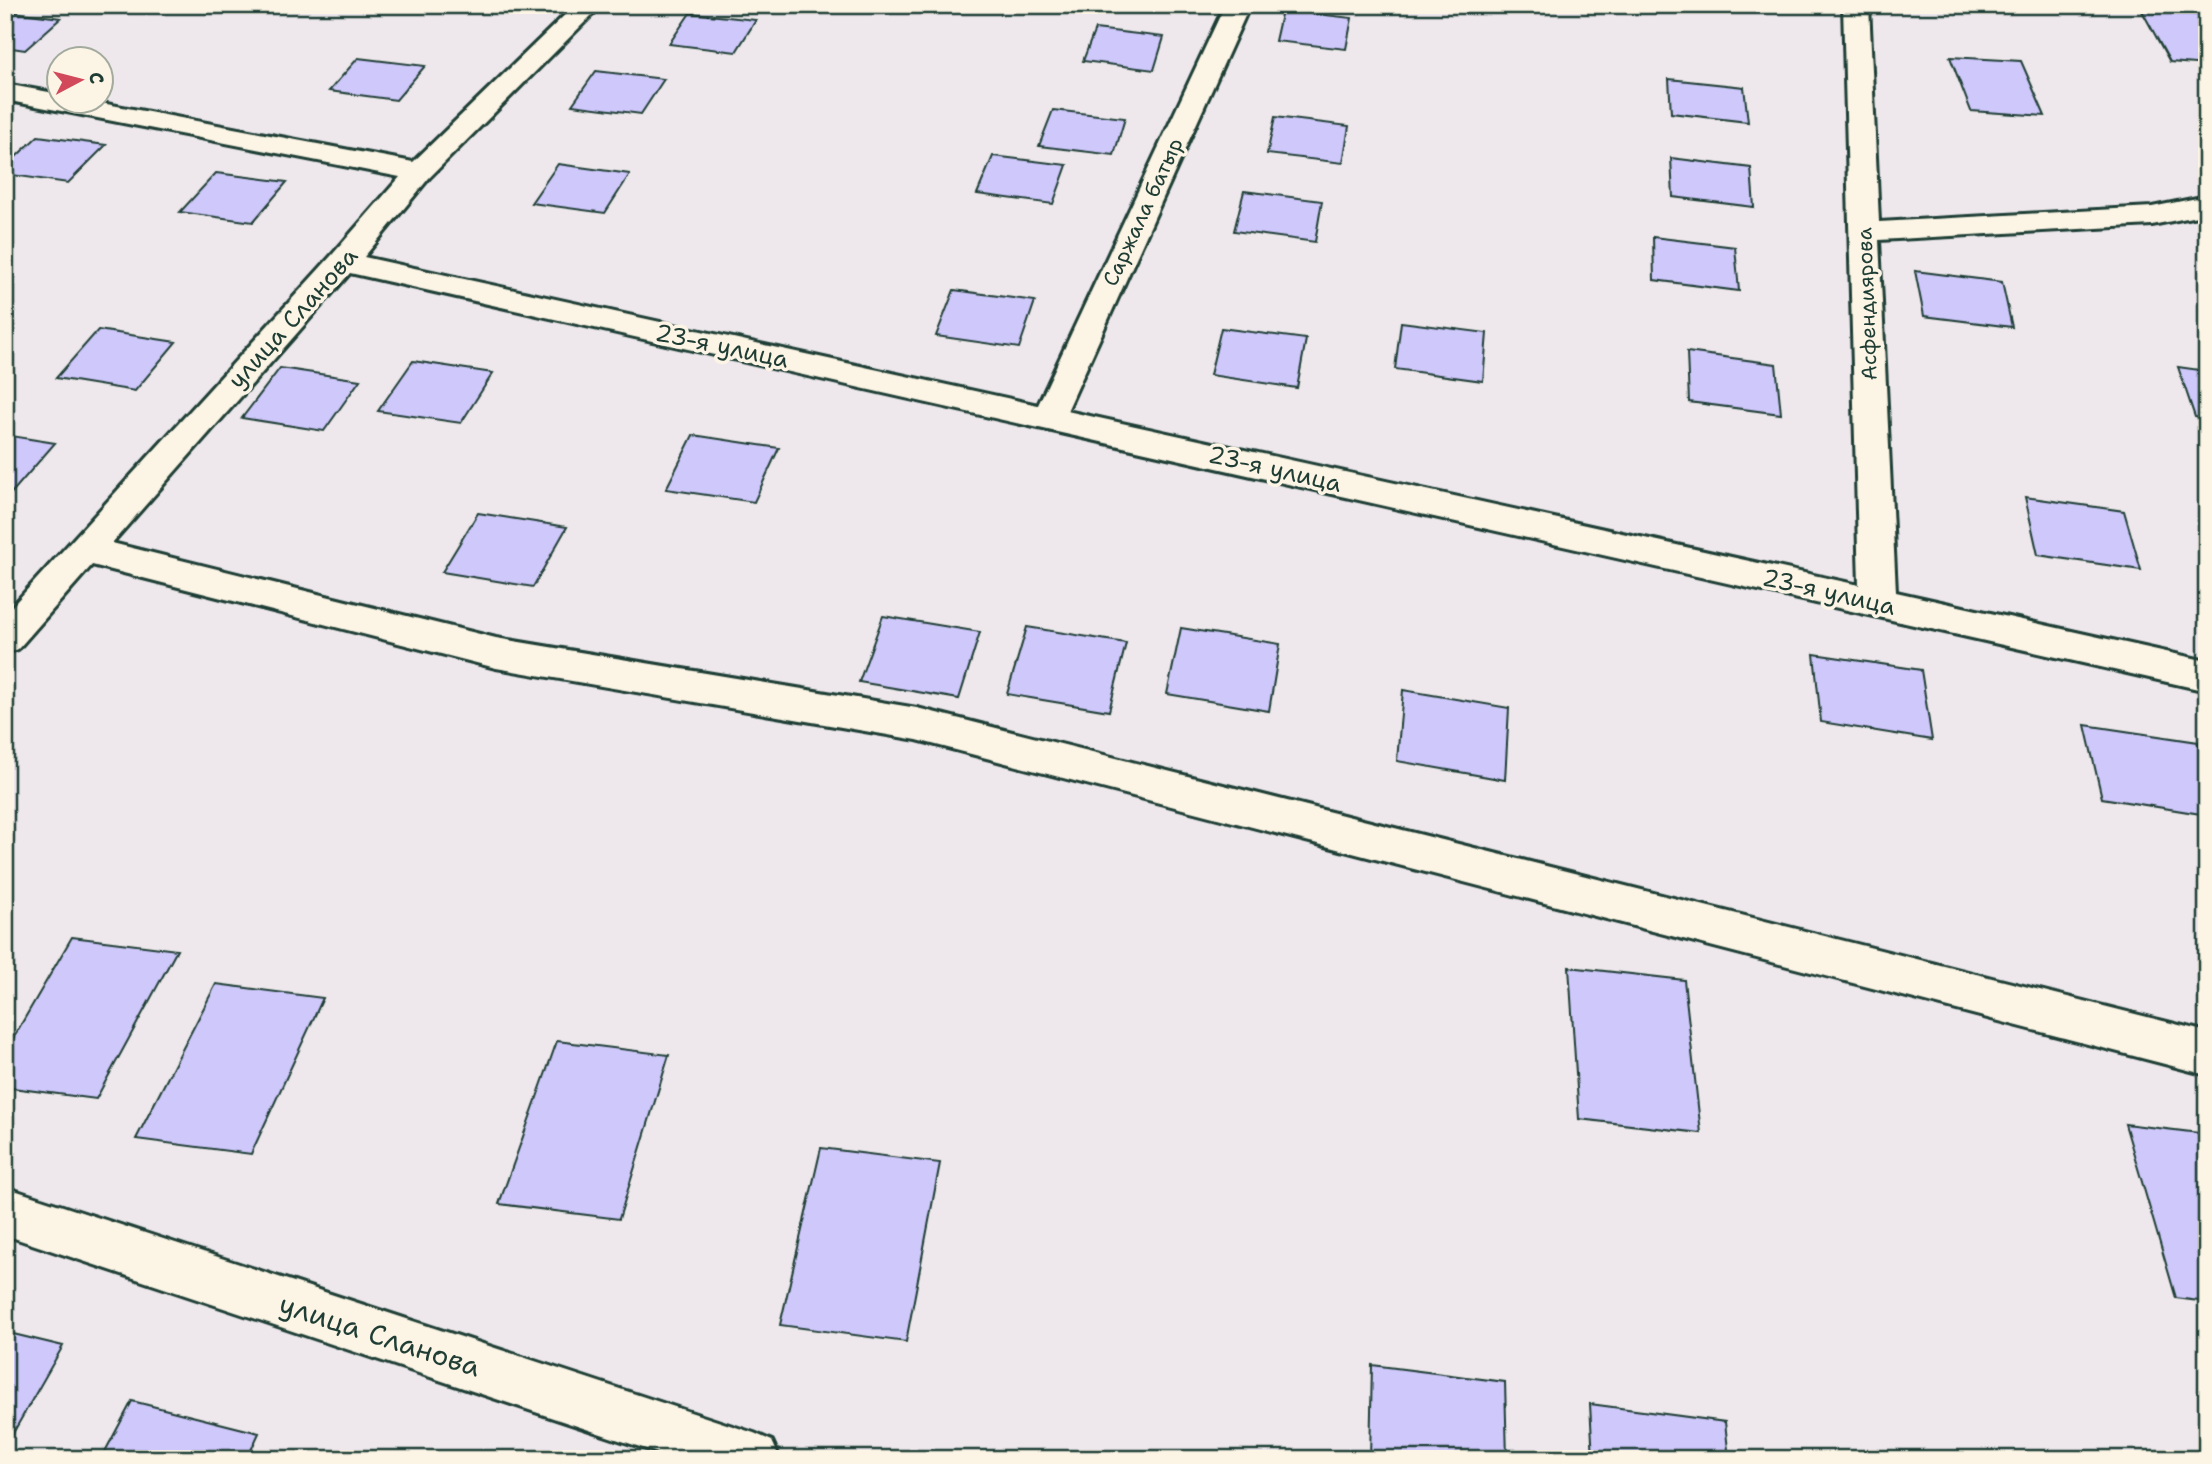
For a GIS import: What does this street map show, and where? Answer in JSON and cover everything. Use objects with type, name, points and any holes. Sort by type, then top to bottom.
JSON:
[{"type":"street","name":"улица Сланова","points":[[5,639],[343,262],[419,172],[590,5]]},
{"type":"street","name":"Саржала батыр","points":[[1048,418],[1238,5]]},
{"type":"street","name":"Асфендиярова","points":[[1856,5],[1878,603]]},
{"type":"street","points":[[5,92],[419,172]]},
{"type":"street","points":[[1864,232],[2152,216],[2207,205]]},
{"type":"street","name":"23-я улица","points":[[343,262],[2207,676]]},
{"type":"street","points":[[86,550],[496,653],[917,724],[2207,1054]]},
{"type":"street","name":"улица Сланова","points":[[5,1210],[754,1459]]},
{"type":"building","points":[[1282,10],[1352,18],[1346,49],[1275,41]]},
{"type":"building","points":[[5,11],[61,18],[25,50],[5,47]]},
{"type":"building","points":[[2142,11],[2207,15],[2207,65],[2170,62]]},
{"type":"building","points":[[690,13],[756,20],[736,52],[669,44]]},
{"type":"building","points":[[1095,29],[1164,37],[1154,70],[1083,61]]},
{"type":"building","points":[[1950,57],[2021,61],[2045,116],[1971,111]]},
{"type":"building","points":[[358,58],[425,66],[396,100],[329,91]]},
{"type":"building","points":[[596,71],[664,79],[641,114],[572,105]]},
{"type":"building","points":[[1669,79],[1744,87],[1748,122],[1671,113]]},
{"type":"building","points":[[1053,110],[1125,118],[1114,155],[1039,146]]},
{"type":"building","points":[[1275,117],[1349,126],[1343,163],[1267,154]]},
{"type":"building","points":[[38,136],[106,145],[68,183],[5,174],[5,167]]},
{"type":"building","points":[[993,156],[1067,165],[1053,204],[977,194]]},
{"type":"building","points":[[1671,158],[1751,168],[1754,207],[1673,197]]},
{"type":"building","points":[[558,164],[630,174],[605,213],[531,203]]},
{"type":"building","points":[[216,173],[287,182],[253,222],[180,212]]},
{"type":"building","points":[[1244,191],[1322,201],[1315,242],[1234,231]]},
{"type":"building","points":[[1653,237],[1735,247],[1739,291],[1654,280]]},
{"type":"building","points":[[1915,271],[2002,282],[2012,327],[1924,316]]},
{"type":"building","points":[[954,290],[1035,301],[1019,348],[936,336]]},
{"type":"building","points":[[1401,322],[1487,333],[1483,381],[1395,369]]},
{"type":"building","points":[[1221,328],[1306,339],[1297,388],[1210,375]]},
{"type":"building","points":[[98,330],[176,342],[135,391],[56,378]]},
{"type":"building","points":[[1687,352],[1776,364],[1781,414],[1689,402]]},
{"type":"building","points":[[413,361],[493,373],[461,423],[378,411]]},
{"type":"building","points":[[2178,367],[2207,371],[2207,419],[2195,417]]},
{"type":"building","points":[[280,368],[360,380],[324,431],[242,418]]},
{"type":"building","points":[[5,435],[55,443],[8,497],[5,497]]},
{"type":"building","points":[[693,435],[779,448],[754,502],[666,489]]},
{"type":"building","points":[[2025,497],[2124,511],[2141,570],[2038,555]]},
{"type":"building","points":[[478,513],[567,527],[533,587],[442,572]]},
{"type":"building","points":[[883,616],[980,632],[959,699],[859,682]]},
{"type":"building","points":[[1027,627],[1126,643],[1109,711],[1007,694]]},
{"type":"building","points":[[1181,628],[1280,644],[1269,711],[1167,694]]},
{"type":"building","points":[[1814,654],[1921,670],[1932,740],[1821,722]]},
{"type":"building","points":[[1403,690],[1509,708],[1505,780],[1397,761]]},
{"type":"building","points":[[2085,725],[2198,742],[2207,774],[2207,815],[2102,798]]},
{"type":"building","points":[[72,937],[177,950],[96,1099],[5,1087],[5,1052]]},
{"type":"building","points":[[1569,967],[1684,980],[1701,1133],[1579,1119]]},
{"type":"building","points":[[216,984],[323,998],[251,1154],[136,1139]]},
{"type":"building","points":[[557,1041],[669,1055],[619,1219],[499,1204]]},
{"type":"building","points":[[2125,1124],[2207,1134],[2207,1302],[2176,1298]]},
{"type":"building","points":[[821,1148],[940,1163],[906,1342],[780,1325]]},
{"type":"building","points":[[5,1332],[63,1346],[5,1447]]},
{"type":"building","points":[[1372,1365],[1505,1382],[1507,1459],[1370,1459]]},
{"type":"building","points":[[132,1401],[259,1433],[247,1459],[101,1459]]},
{"type":"building","points":[[1590,1404],[1725,1422],[1729,1459],[1593,1459]]}]
